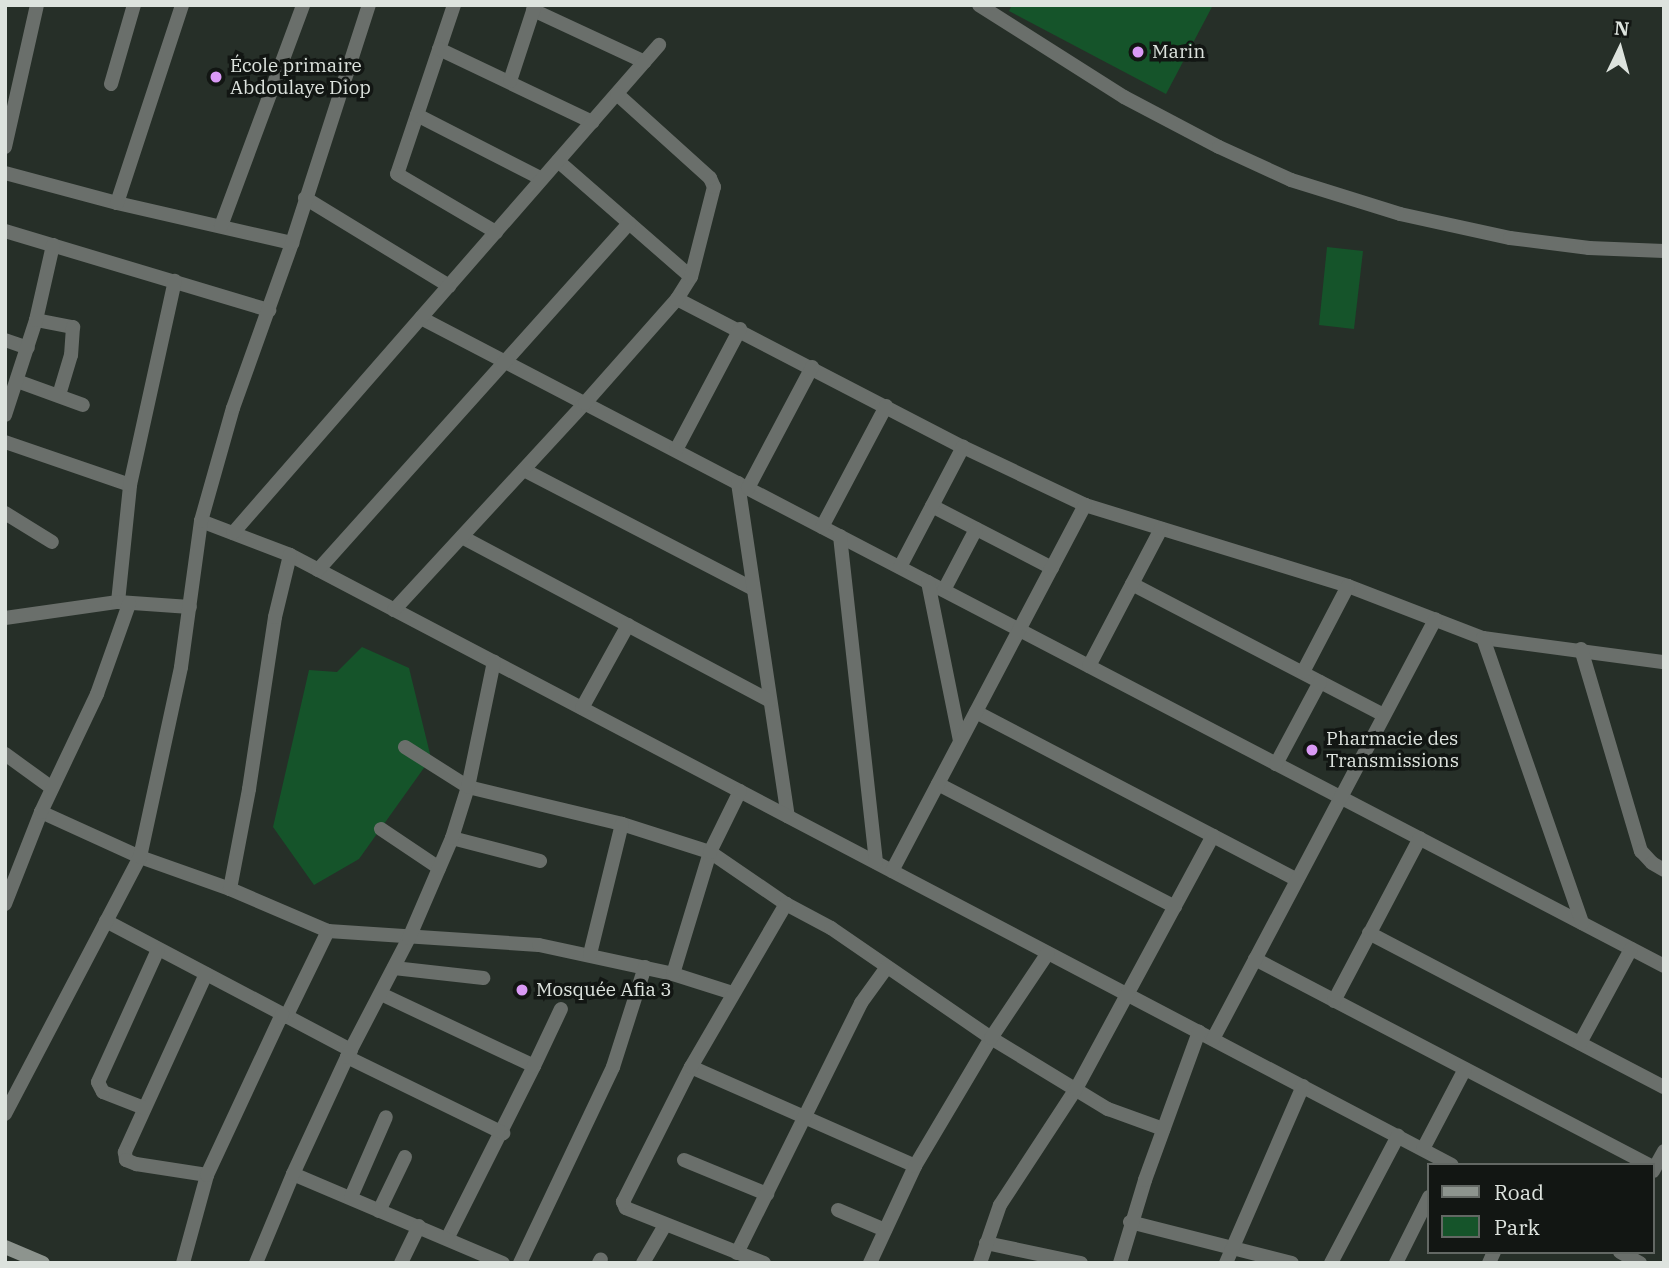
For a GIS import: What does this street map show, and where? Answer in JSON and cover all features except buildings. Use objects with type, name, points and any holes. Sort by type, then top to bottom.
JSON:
[{"type":"street","points":[[5,147],[37,5]]},
{"type":"street","points":[[111,84],[134,5]]},
{"type":"street","points":[[117,203],[182,5]]},
{"type":"street","points":[[221,226],[303,5]]},
{"type":"street","points":[[5,1114],[140,857],[181,667],[201,521],[233,408],[292,243],[369,5]]},
{"type":"street","points":[[454,5],[397,174],[496,232]]},
{"type":"street","points":[[979,5],[1124,97],[1291,180],[1400,214],[1510,238],[1589,248],[1664,251]]},
{"type":"street","points":[[510,81],[534,7],[645,62]]},
{"type":"street","points":[[233,533],[659,45]]},
{"type":"street","points":[[439,49],[592,122]]},
{"type":"street","points":[[394,610],[585,403],[677,299],[691,277],[714,187],[710,178],[617,94]]},
{"type":"street","points":[[417,115],[542,179]]},
{"type":"street","points":[[558,161],[691,277]]},
{"type":"street","points":[[5,173],[117,203],[292,243]]},
{"type":"street","points":[[306,198],[449,286]]},
{"type":"street","points":[[318,570],[629,223]]},
{"type":"street","points":[[5,232],[269,310]]},
{"type":"street","points":[[5,415],[36,320],[53,245]]},
{"type":"street","points":[[5,904],[41,812],[97,694],[124,603],[130,485],[175,281]]},
{"type":"street","points":[[677,299],[740,329],[963,447],[1085,505],[1348,586],[1483,638],[1664,662]]},
{"type":"street","points":[[421,318],[1663,965]]},
{"type":"street","points":[[36,320],[73,327],[71,355],[59,395]]},
{"type":"street","points":[[676,450],[740,329]]},
{"type":"street","points":[[5,340],[27,348]]},
{"type":"street","points":[[788,816],[752,588],[743,485],[812,367]]},
{"type":"street","points":[[17,381],[83,405]]},
{"type":"street","points":[[822,527],[886,406]]},
{"type":"street","points":[[5,442],[130,485]]},
{"type":"street","points":[[900,567],[963,447]]},
{"type":"street","points":[[524,470],[752,588]]},
{"type":"street","points":[[892,871],[1085,505]]},
{"type":"street","points":[[932,506],[1052,568]]},
{"type":"street","points":[[5,513],[52,542]]},
{"type":"street","points":[[201,521],[290,555],[1446,1163]]},
{"type":"street","points":[[944,590],[976,529]]},
{"type":"street","points":[[1088,666],[1160,529]]},
{"type":"street","points":[[840,536],[876,862]]},
{"type":"street","points":[[462,537],[769,700]]},
{"type":"street","points":[[230,889],[249,789],[264,675],[290,555]]},
{"type":"street","points":[[928,582],[960,740]]},
{"type":"street","points":[[1132,584],[1384,715]]},
{"type":"street","points":[[1303,673],[1348,586]]},
{"type":"street","points":[[5,618],[124,603],[190,607]]},
{"type":"street","points":[[1213,1039],[1435,619]]},
{"type":"street","points":[[582,708],[628,625]]},
{"type":"street","points":[[1483,638],[1582,923]]},
{"type":"street","points":[[1581,649],[1641,851],[1652,863],[1664,870]]},
{"type":"street","points":[[257,1263],[293,1174],[349,1054],[409,938],[452,838],[468,787],[494,663]]},
{"type":"street","points":[[1276,764],[1320,681]]},
{"type":"street","points":[[976,712],[1297,880]]},
{"type":"street","points":[[405,747],[468,787],[622,824],[710,852],[786,904],[831,928],[991,1038],[1108,1109],[1163,1129]]},
{"type":"street","points":[[5,754],[52,788]]},
{"type":"street","points":[[938,784],[1175,908]]},
{"type":"street","points":[[673,974],[710,852],[740,791]]},
{"type":"street","points":[[41,812],[140,857],[230,889],[328,931],[518,943],[590,954],[673,974],[733,993]]},
{"type":"street","points":[[590,954],[622,824]]},
{"type":"street","points":[[381,829],[439,868]]},
{"type":"street","points":[[980,1263],[1000,1205],[1076,1089],[1213,836]]},
{"type":"street","points":[[452,838],[540,861]]},
{"type":"street","points":[[1335,1001],[1420,838]]},
{"type":"street","points":[[764,1263],[665,1225],[626,1208],[623,1202],[691,1067],[786,904]]},
{"type":"street","points":[[106,920],[349,1054],[503,1133]]},
{"type":"street","points":[[183,1263],[207,1175],[328,931]]},
{"type":"street","points":[[1369,933],[1664,1087]]},
{"type":"street","points":[[1580,1043],[1631,949]]},
{"type":"street","points":[[144,1108],[103,1092],[98,1082],[158,950]]},
{"type":"street","points":[[870,1263],[915,1166],[991,1038],[1048,953]]},
{"type":"street","points":[[1255,959],[1644,1163]]},
{"type":"street","points":[[520,1263],[613,1067],[645,967]]},
{"type":"street","points":[[737,1253],[861,1003],[887,967]]},
{"type":"street","points":[[394,968],[484,978]]},
{"type":"street","points":[[206,974],[125,1152],[126,1160],[136,1164],[207,1175]]},
{"type":"street","points":[[381,994],[534,1066]]},
{"type":"street","points":[[448,1237],[503,1133],[561,1009]]},
{"type":"street","points":[[1120,1263],[1130,1222],[1199,1032]]},
{"type":"street","points":[[691,1067],[915,1166]]},
{"type":"street","points":[[1423,1149],[1465,1069]]},
{"type":"street","points":[[1228,1256],[1303,1086]]},
{"type":"street","points":[[351,1198],[386,1117]]},
{"type":"street","points":[[1331,1263],[1398,1136]]},
{"type":"street","points":[[379,1211],[405,1157]]},
{"type":"street","points":[[684,1160],[767,1194]]},
{"type":"street","points":[[293,1174],[448,1237],[497,1261]]},
{"type":"street","points":[[1396,1263],[1428,1199]]},
{"type":"street","points":[[838,1210],[885,1230]]},
{"type":"street","points":[[1130,1222],[1228,1256],[1292,1263]]},
{"type":"street","points":[[643,1263],[665,1225]]},
{"type":"street","points":[[401,1263],[419,1226]]},
{"type":"street","points":[[986,1243],[1082,1263]]},
{"type":"street","points":[[5,1247],[43,1263]]},
{"type":"street","points":[[1624,1254],[1640,1263]]},
{"type":"green space","name":"Marin","points":[[1012,5],[1213,5],[1166,94],[1009,11]]},
{"type":"green space","points":[[1327,247],[1363,251],[1354,329],[1319,325]]},
{"type":"green space","points":[[362,647],[409,668],[431,758],[359,859],[314,885],[273,827],[309,670],[337,672]]},
{"type":"place","name":"Marin","points":[[1138,52]]},
{"type":"place","name":"École primaire Abdoulaye Diop","points":[[216,77]]},
{"type":"place","name":"Pharmacie des Transmissions","points":[[1312,750]]},
{"type":"place","name":"Mosquée Afia 3","points":[[522,990]]}]
